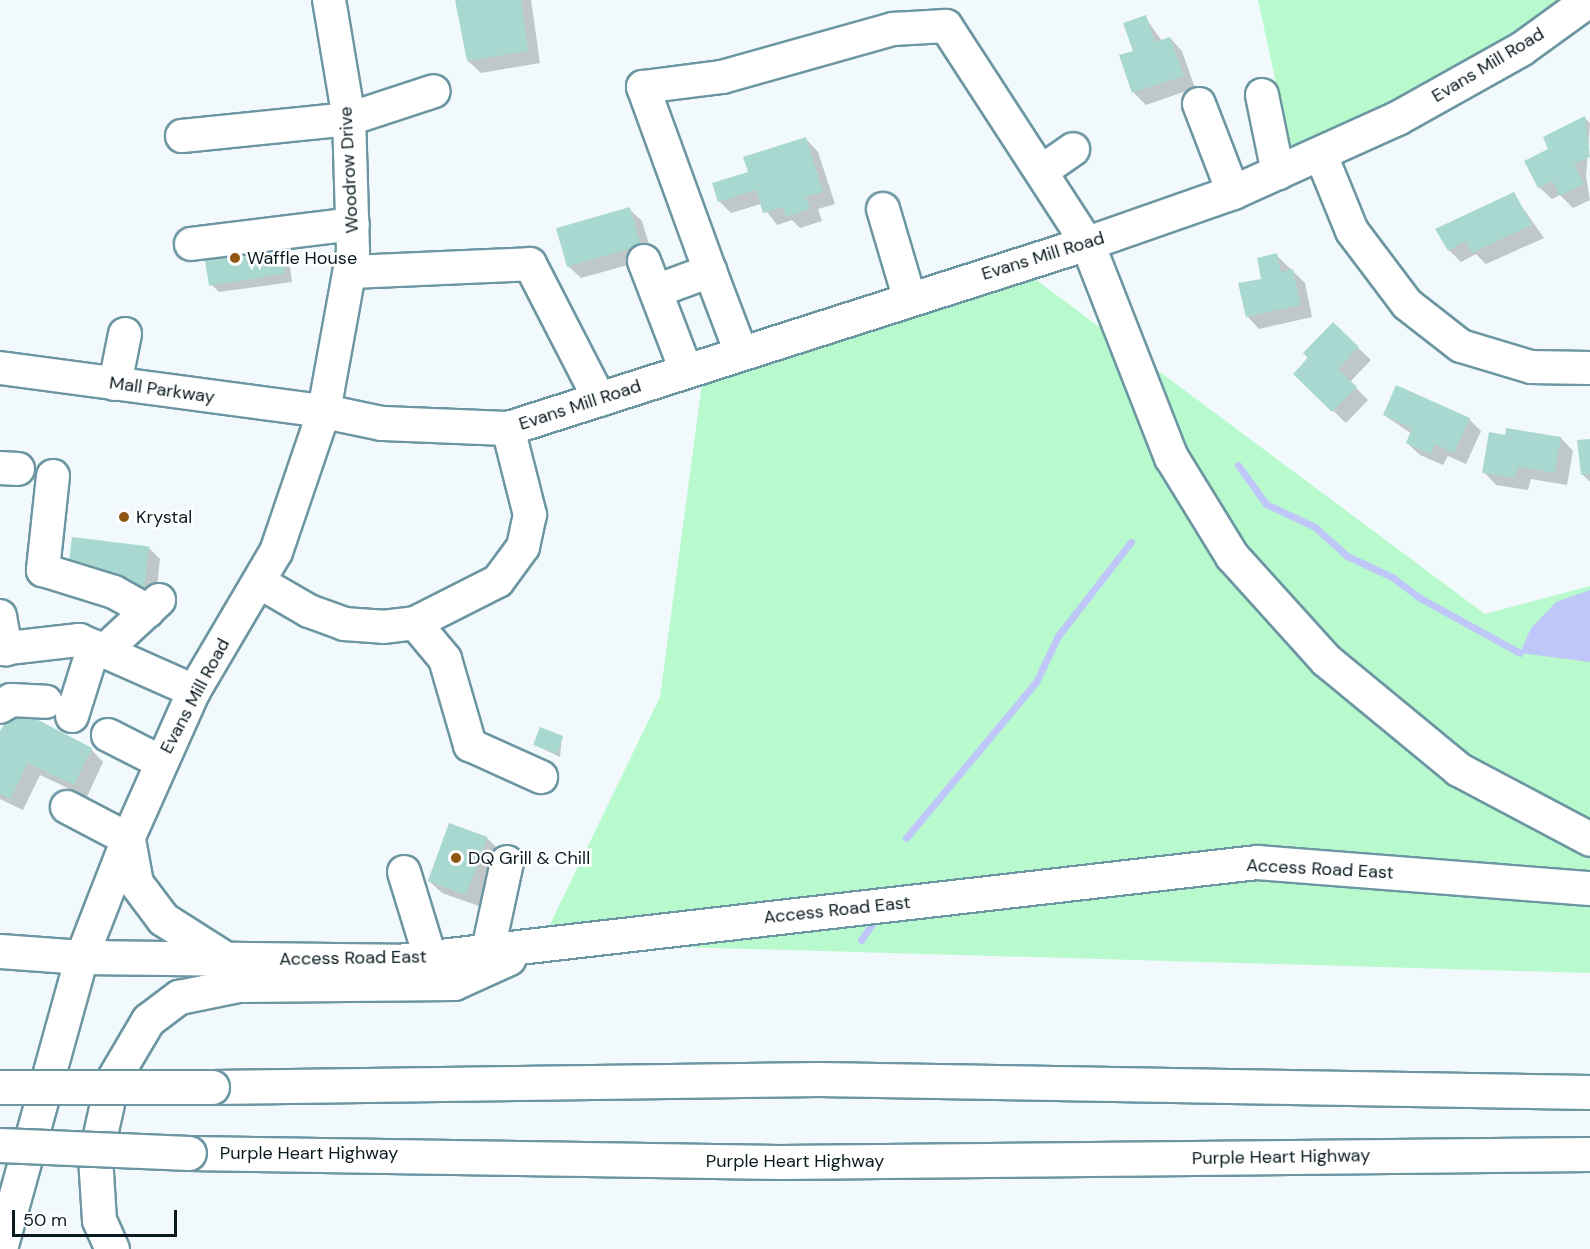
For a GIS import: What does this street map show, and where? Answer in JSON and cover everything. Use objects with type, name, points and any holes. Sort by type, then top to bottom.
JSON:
[{"type":"main road","name":"Evans Mill Road","points":[[324,411],[381,423],[508,428],[600,400],[740,350],[1088,243],[1233,192],[1321,154],[1522,48],[1588,0]]},
{"type":"main road","points":[[1088,243],[1171,457],[1232,556],[1326,660],[1458,769],[1590,839]]},
{"type":"main road","points":[[128,839],[136,883],[163,919],[226,959]]},
{"type":"main road","name":"Access Road East","points":[[0,951],[82,957],[226,959],[430,957],[1257,862],[1590,888]]},
{"type":"main road","points":[[112,1249],[99,1220],[93,1187],[102,1121],[127,1051],[148,1020],[179,997],[238,986],[454,983],[538,945]]},
{"type":"main road","points":[[0,1087],[212,1087],[819,1079],[1590,1092]]},
{"type":"main road","name":"Purple Heart Highway","points":[[0,1145],[189,1153],[779,1162],[1590,1154]]},
{"type":"street","name":"Woodrow Drive","points":[[324,411],[350,272],[353,224],[349,119],[329,0]]},
{"type":"street","points":[[740,350],[643,87],[722,77],[823,56],[874,31],[946,26],[1088,243]]},
{"type":"street","points":[[182,136],[349,119],[435,91]]},
{"type":"street","points":[[1262,95],[1278,173]]},
{"type":"street","points":[[1199,104],[1233,192]]},
{"type":"street","points":[[1042,171],[1073,149]]},
{"type":"street","points":[[1321,154],[1352,231],[1407,304],[1461,346],[1531,367],[1590,368]]},
{"type":"street","points":[[883,209],[909,297]]},
{"type":"street","points":[[191,244],[353,224]]},
{"type":"street","points":[[644,261],[685,368]]},
{"type":"street","points":[[350,272],[530,264],[600,400]]},
{"type":"street","points":[[656,291],[710,271]]},
{"type":"street","points":[[115,384],[125,334]]},
{"type":"street","name":"Mall Parkway","points":[[0,368],[324,411]]},
{"type":"street","name":"Evans Mill Road","points":[[2,1249],[82,957],[160,762],[194,691],[276,552],[324,411]]},
{"type":"street","points":[[259,582],[309,611],[344,624],[415,623],[498,581],[523,547],[530,515],[508,428]]},
{"type":"street","points":[[0,707],[11,700],[59,709],[99,649],[154,605],[43,570],[53,476]]},
{"type":"street","points":[[0,616],[3,649],[79,640],[194,691]]},
{"type":"street","points":[[415,623],[445,660],[470,745],[542,777]]},
{"type":"street","points":[[108,735],[160,762]]},
{"type":"street","points":[[67,807],[128,839]]},
{"type":"street","points":[[488,950],[507,862]]},
{"type":"street","points":[[404,872],[430,957]]},
{"type":"green space","points":[[1258,0],[1580,0],[1441,83],[1290,148]]},
{"type":"green space","points":[[1023,270],[1485,614],[1590,586],[1590,973],[541,943],[660,697],[703,376]]},
{"type":"water","points":[[1590,590],[1590,662],[1520,653],[1531,628],[1556,602]]},
{"type":"building","points":[[455,0],[521,0],[528,51],[467,61]]},
{"type":"building","points":[[1146,15],[1155,42],[1170,37],[1184,76],[1132,93],[1119,55],[1133,51],[1123,23]]},
{"type":"building","points":[[1585,116],[1590,157],[1574,164],[1584,184],[1560,196],[1552,181],[1538,188],[1524,161],[1548,149],[1543,137]]},
{"type":"building","points":[[806,137],[823,192],[806,197],[810,209],[786,217],[783,207],[763,213],[756,190],[718,202],[712,183],[748,172],[743,157]]},
{"type":"building","points":[[1514,192],[1532,225],[1472,253],[1466,241],[1448,251],[1435,229]]},
{"type":"building","points":[[630,207],[641,245],[567,267],[556,228]]},
{"type":"building","points":[[281,248],[285,274],[209,286],[205,260]]},
{"type":"building","points":[[1277,253],[1281,272],[1293,269],[1301,305],[1246,317],[1238,283],[1261,279],[1257,258]]},
{"type":"building","points":[[1333,322],[1359,347],[1338,369],[1357,387],[1332,412],[1293,374],[1308,358],[1303,353]]},
{"type":"building","points":[[1396,385],[1470,418],[1454,453],[1435,444],[1431,454],[1406,443],[1412,428],[1383,415]]},
{"type":"building","points":[[1506,428],[1561,437],[1555,473],[1518,467],[1516,478],[1482,473],[1489,432],[1505,435]]},
{"type":"building","points":[[1590,439],[1590,474],[1581,475],[1577,440]]},
{"type":"building","points":[[72,537],[149,547],[145,586],[67,577]]},
{"type":"building","points":[[15,708],[92,748],[74,785],[27,763],[11,799],[0,794],[0,731]]},
{"type":"building","points":[[540,727],[563,736],[557,754],[533,745]]},
{"type":"building","points":[[449,823],[488,837],[466,895],[428,881]]},
{"type":"waterway","points":[[1238,465],[1266,504],[1315,527],[1347,556],[1392,577],[1420,598],[1520,653]]},
{"type":"waterway","points":[[906,838],[1036,682],[1058,636],[1131,542]]},
{"type":"waterway","points":[[861,940],[877,917]]},
{"type":"place","name":"Waffle House","points":[[235,258]]},
{"type":"place","name":"Krystal","points":[[124,517]]},
{"type":"place","name":"DQ Grill & Chill","points":[[456,858]]}]
